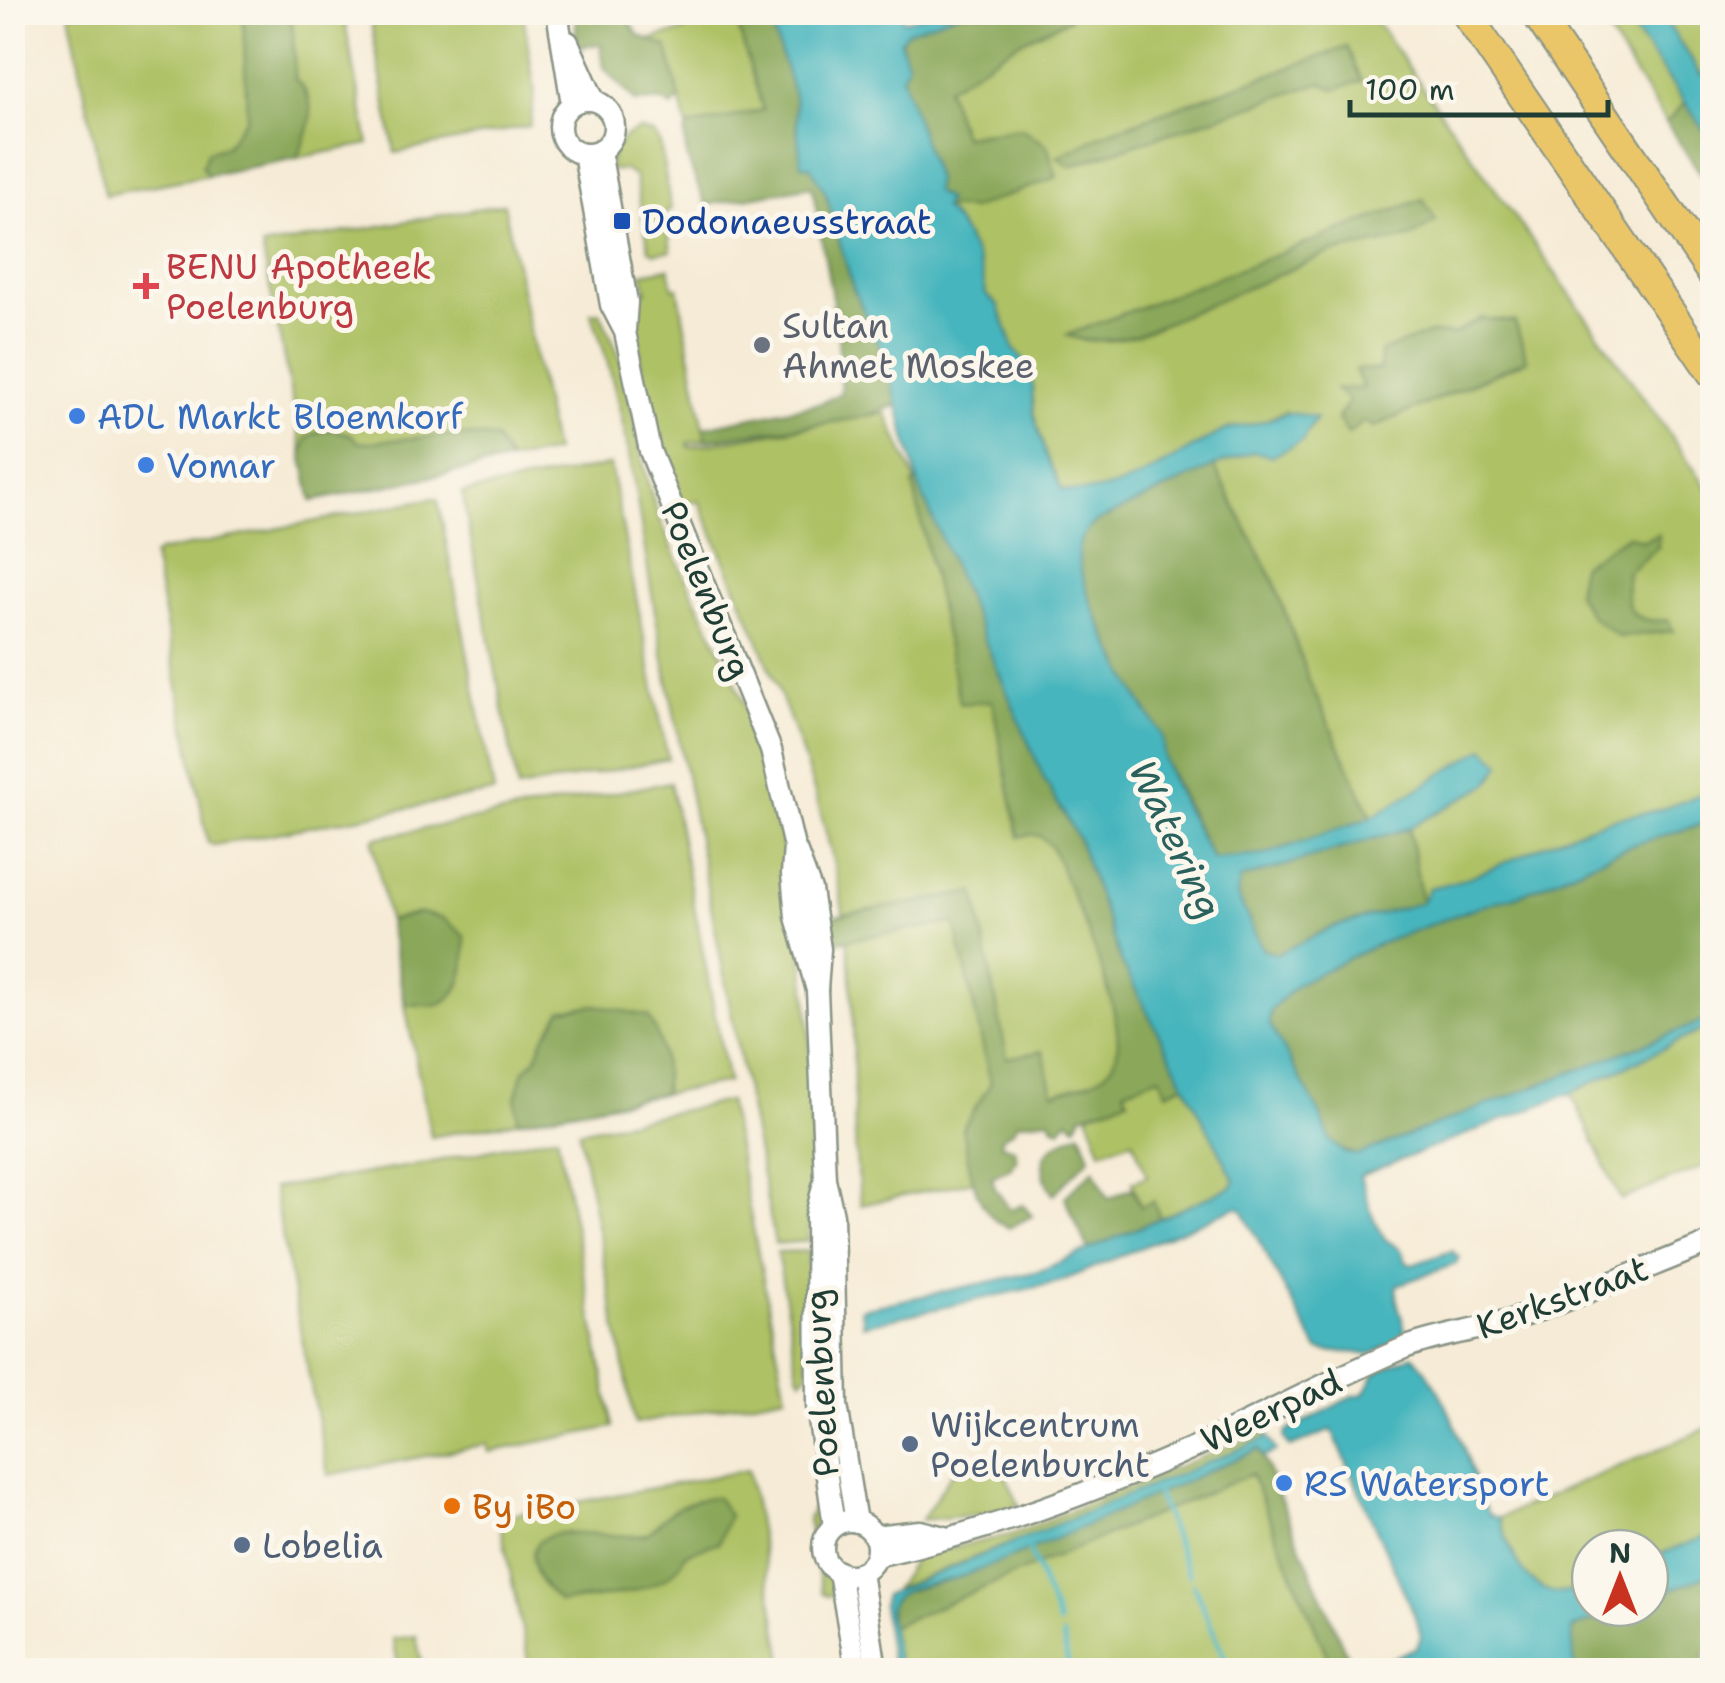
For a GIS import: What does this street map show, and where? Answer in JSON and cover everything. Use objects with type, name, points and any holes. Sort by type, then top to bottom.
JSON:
[{"type":"highway","points":[[1466,12],[1712,373]]},
{"type":"highway","points":[[1534,12],[1712,274]]},
{"type":"highway","points":[[1560,12],[1598,107]]},
{"type":"street","points":[[558,20],[594,100],[608,110],[614,126],[610,140],[592,152],[571,149],[560,132],[561,117],[572,104],[594,100]]},
{"type":"street","points":[[558,20],[572,104]]},
{"type":"street","name":"Poelenburg","points":[[592,152],[612,305],[625,332],[650,452],[772,750],[794,846],[816,914],[825,1180],[833,1216],[838,1420],[856,1522]]},
{"type":"street","name":"Poelenburg","points":[[825,1180],[816,1216],[817,1406],[834,1526]]},
{"type":"street","name":"Kerkstraat","points":[[1372,1363],[1409,1346],[1513,1319],[1712,1242]]},
{"type":"street","name":"Weerpad","points":[[875,1546],[920,1531],[944,1536],[978,1531],[1150,1467],[1372,1363]]},
{"type":"street","points":[[861,1572],[839,1572],[831,1566],[824,1550],[834,1526],[856,1522],[875,1546],[861,1572],[876,1670]]},
{"type":"street","points":[[839,1572],[856,1670]]},
{"type":"green space","points":[[243,12],[288,13],[293,30],[295,79],[308,97],[309,127],[297,158],[209,175],[202,167],[207,152],[226,146],[247,117]]},
{"type":"green space","points":[[69,13],[343,13],[369,144],[105,195]]},
{"type":"green space","points":[[369,13],[523,13],[535,92],[530,126],[395,153]]},
{"type":"green space","points":[[570,13],[624,13],[638,35],[667,47],[680,99],[672,107],[661,101],[636,102],[604,68],[601,45],[582,49],[576,37],[576,18]]},
{"type":"green space","points":[[678,13],[734,13],[763,110],[687,127],[667,47],[648,40],[684,31]]},
{"type":"green space","points":[[734,13],[768,13],[794,96],[798,135],[826,194],[853,288],[884,354],[898,405],[860,418],[706,440],[704,427],[821,403],[841,393],[838,330],[812,186],[706,205],[687,156],[687,127],[763,110]]},
{"type":"green space","points":[[959,13],[1068,13],[1070,18],[1019,42],[947,88],[963,136],[1021,128],[1047,145],[1057,177],[971,209],[943,207],[934,191],[936,179],[910,102],[901,58],[902,42],[908,31]]},
{"type":"green space","points":[[1068,13],[1370,13],[1712,494],[1712,789],[1662,809],[1586,828],[1475,875],[1429,888],[1422,903],[1409,828],[1488,784],[1372,817],[1309,681],[1274,581],[1214,466],[1254,452],[1287,411],[1259,423],[1230,428],[1121,487],[1083,494],[1062,490],[1034,415],[1030,368],[1014,349],[998,305],[986,295],[977,260],[965,237],[943,207],[972,209],[983,132],[963,137],[947,88],[1019,42],[1070,18]],"holes":[[[1347,47],[1335,89],[1320,83],[1070,166],[1058,157],[1105,133]],[[1423,199],[1410,238],[1329,253],[1137,335],[1107,341],[1068,335]],[[1481,318],[1515,323],[1527,360],[1374,427],[1365,421],[1338,419],[1349,400],[1337,390],[1364,388],[1380,370],[1430,333],[1454,334]],[[1628,535],[1658,547],[1628,572],[1626,602],[1648,622],[1576,593],[1582,565]]]},
{"type":"green space","points":[[1596,13],[1622,13],[1685,103],[1666,123]]},
{"type":"green space","points":[[1661,13],[1712,13],[1712,73],[1702,76]]},
{"type":"green space","points":[[1347,47],[1362,81],[1335,89],[1320,83],[1070,166],[1058,157],[1105,133]]},
{"type":"green space","points":[[1685,103],[1712,141],[1712,190],[1666,123]]},
{"type":"green space","points":[[640,130],[654,134],[660,143],[671,210],[665,212],[671,251],[649,250],[635,177],[625,170],[609,170],[617,144]]},
{"type":"green space","points":[[1423,199],[1436,221],[1409,238],[1329,253],[1137,335],[1093,340],[1067,335]]},
{"type":"green space","points":[[504,204],[554,452],[312,501],[262,247]]},
{"type":"green space","points":[[633,254],[640,291],[647,291],[642,273],[669,268],[673,288],[678,288],[706,440],[688,443],[689,447],[886,413],[1166,1059],[970,1138],[974,1181],[861,1205],[855,1143],[849,954],[827,836],[791,722],[699,501],[675,500],[641,367],[625,255]]},
{"type":"green space","points":[[600,312],[623,368],[656,508],[749,715],[776,805],[799,928],[811,1053],[808,1241],[775,1244],[660,639],[625,433],[591,313]]},
{"type":"green space","points":[[1481,318],[1515,322],[1527,359],[1373,427],[1365,421],[1348,434],[1338,419],[1349,400],[1335,389],[1363,388],[1355,369],[1380,370],[1380,352],[1430,333],[1454,334]]},
{"type":"green space","points":[[333,430],[350,434],[360,443],[456,434],[495,438],[509,461],[312,501],[302,454],[307,437]]},
{"type":"green space","points":[[610,465],[668,759],[518,789],[462,493]]},
{"type":"green space","points":[[1214,466],[1274,582],[1309,681],[1372,817],[1264,855],[1212,859],[1165,762],[1158,732],[1133,690],[1087,594],[1078,549],[1082,534],[1096,522]]},
{"type":"green space","points":[[918,483],[1045,781],[1078,838],[1121,961],[1185,1084],[1167,1092],[1160,1076],[1124,1090],[1128,1099],[1082,1115],[1076,1126],[1068,1119],[1060,1129],[1050,1119],[1017,1123],[1015,1129],[1001,1138],[1001,1144],[1014,1148],[1017,1160],[992,1177],[1010,1210],[1023,1204],[1032,1216],[1009,1228],[987,1211],[980,1199],[962,1129],[991,1083],[955,923],[826,943],[823,918],[975,892],[1007,1058],[1043,1051],[1053,1093],[1096,1079],[1114,1062],[1118,1043],[1108,988],[1052,848],[1038,835],[1019,837],[992,701],[960,704],[913,484]]},
{"type":"green space","points":[[438,500],[494,792],[214,845],[208,843],[153,557],[158,552]]},
{"type":"green space","points":[[1658,534],[1658,547],[1628,572],[1628,604],[1637,616],[1668,620],[1673,631],[1619,637],[1592,617],[1576,593],[1581,565],[1628,535],[1642,541]]},
{"type":"green space","points":[[670,782],[728,1082],[431,1137],[375,838]]},
{"type":"green space","points":[[1712,821],[1712,1018],[1358,1155],[1335,1148],[1269,1023],[1271,1010],[1297,984],[1374,946],[1520,895],[1629,846]]},
{"type":"green space","points":[[1409,828],[1422,903],[1333,927],[1277,954],[1263,950],[1237,895],[1239,879]]},
{"type":"green space","points":[[421,913],[444,919],[465,936],[465,965],[460,984],[448,999],[435,1005],[405,1004],[388,921]]},
{"type":"green space","points":[[596,1005],[648,1016],[662,1053],[664,1093],[518,1121],[516,1098],[524,1070],[535,1060],[562,1010]]},
{"type":"green space","points":[[1712,1025],[1712,1163],[1621,1200],[1571,1093]]},
{"type":"green space","points":[[1161,1075],[1168,1091],[1185,1084],[1235,1181],[1231,1187],[1160,1218],[1153,1201],[1141,1208],[1132,1182],[1147,1176],[1133,1140],[1101,1151],[1088,1114],[1127,1099],[1124,1090]]},
{"type":"green space","points":[[728,1101],[786,1395],[635,1424],[579,1131]]},
{"type":"green space","points":[[1081,1132],[1090,1157],[1053,1195],[1043,1172],[1046,1155],[1058,1143]]},
{"type":"green space","points":[[557,1135],[613,1427],[489,1452],[487,1444],[328,1475],[273,1188],[423,1164]]},
{"type":"green space","points":[[1094,1169],[1108,1199],[1132,1188],[1141,1207],[1153,1201],[1160,1218],[1088,1250],[1065,1197]]},
{"type":"green space","points":[[808,1251],[808,1374],[802,1379],[777,1252]]},
{"type":"green space","points":[[1712,1426],[1712,1534],[1670,1550],[1670,1528],[1570,1528],[1570,1591],[1560,1593],[1548,1591],[1528,1576],[1513,1554],[1499,1518]]},
{"type":"green space","points":[[1264,1432],[1268,1437],[1164,1482],[895,1589],[917,1555],[1011,1535]]},
{"type":"green space","points":[[1259,1449],[1353,1670],[1333,1670],[1251,1474],[890,1627],[889,1604],[900,1593],[959,1577]]},
{"type":"green space","points":[[1001,1465],[1019,1505],[994,1513],[922,1520],[951,1474]]},
{"type":"green space","points":[[748,1470],[785,1670],[530,1670],[499,1517]]},
{"type":"green space","points":[[1251,1474],[1333,1670],[899,1670],[890,1627]]},
{"type":"green space","points":[[716,1497],[729,1515],[719,1542],[685,1554],[678,1567],[649,1586],[612,1596],[560,1602],[537,1575],[533,1555],[538,1542],[550,1536],[636,1536],[648,1533],[678,1508]]},
{"type":"green space","points":[[825,1507],[818,1551],[838,1593],[827,1596],[822,1592],[808,1519],[813,1508]]},
{"type":"green space","points":[[1712,1573],[1712,1649],[1703,1654],[1710,1670],[1574,1669],[1572,1629],[1670,1628],[1670,1590]]},
{"type":"green space","points":[[416,1636],[423,1670],[399,1670],[393,1639]]},
{"type":"water","name":"Watering","points":[[768,13],[900,13],[904,20],[933,13],[959,13],[908,31],[900,41],[908,64],[902,76],[936,179],[934,191],[947,200],[943,208],[972,248],[986,295],[998,305],[1014,349],[1031,368],[1034,415],[1062,490],[1085,492],[1128,482],[1230,429],[1285,414],[1316,418],[1302,441],[1273,456],[1254,452],[1214,466],[1096,522],[1085,532],[1079,546],[1080,563],[1096,613],[1123,670],[1161,733],[1170,774],[1212,859],[1264,855],[1372,817],[1484,748],[1502,763],[1488,784],[1409,828],[1240,879],[1237,895],[1263,950],[1277,954],[1333,927],[1421,903],[1429,888],[1475,875],[1586,828],[1662,809],[1712,789],[1712,821],[1629,846],[1520,895],[1374,946],[1297,984],[1271,1010],[1269,1023],[1320,1114],[1330,1140],[1345,1153],[1358,1155],[1712,1018],[1712,1025],[1571,1093],[1360,1176],[1373,1217],[1385,1239],[1401,1250],[1407,1263],[1412,1265],[1452,1251],[1459,1258],[1456,1264],[1397,1285],[1405,1338],[1368,1355],[1317,1349],[1241,1208],[1059,1282],[863,1325],[861,1309],[1040,1271],[1231,1187],[1235,1181],[1121,961],[1078,838],[1045,781],[920,489],[884,355],[853,288],[826,194],[810,166],[801,165],[794,96]]},
{"type":"water","points":[[1622,13],[1661,13],[1701,75],[1712,73],[1712,141]]},
{"type":"water","points":[[1413,1355],[1431,1379],[1459,1434],[1485,1509],[1499,1518],[1520,1566],[1548,1591],[1570,1591],[1575,1670],[1367,1670],[1417,1647],[1421,1636],[1414,1614],[1332,1430],[1290,1447],[1284,1438],[1286,1432],[1353,1396],[1364,1394],[1376,1372]]},
{"type":"water","points":[[1268,1437],[1276,1451],[1263,1457],[1259,1449],[998,1563],[898,1596],[888,1611],[899,1670],[892,1670],[882,1605],[885,1595]]},
{"type":"water","points":[[1712,1534],[1712,1573],[1670,1590],[1670,1550]]},
{"type":"waterway","points":[[1157,1493],[1189,1575]]},
{"type":"waterway","points":[[1028,1547],[1059,1624]]},
{"type":"waterway","points":[[1193,1584],[1230,1670]]},
{"type":"waterway","points":[[1063,1636],[1069,1670]]},
{"type":"place","name":"Dodonaeusstraat","points":[[622,221]]},
{"type":"place","name":"BENU Apotheek Poelenburg","points":[[146,286]]},
{"type":"place","name":"Sultan Ahmet Moskee","points":[[762,345]]},
{"type":"place","name":"ADL Markt Bloemkorf","points":[[77,416]]},
{"type":"place","name":"Vomar","points":[[146,465]]},
{"type":"place","name":"Wijkcentrum Poelenburcht","points":[[910,1444]]},
{"type":"place","name":"RS Watersport","points":[[1284,1483]]},
{"type":"place","name":"By iBo","points":[[452,1506]]},
{"type":"place","name":"Lobelia","points":[[242,1545]]}]
